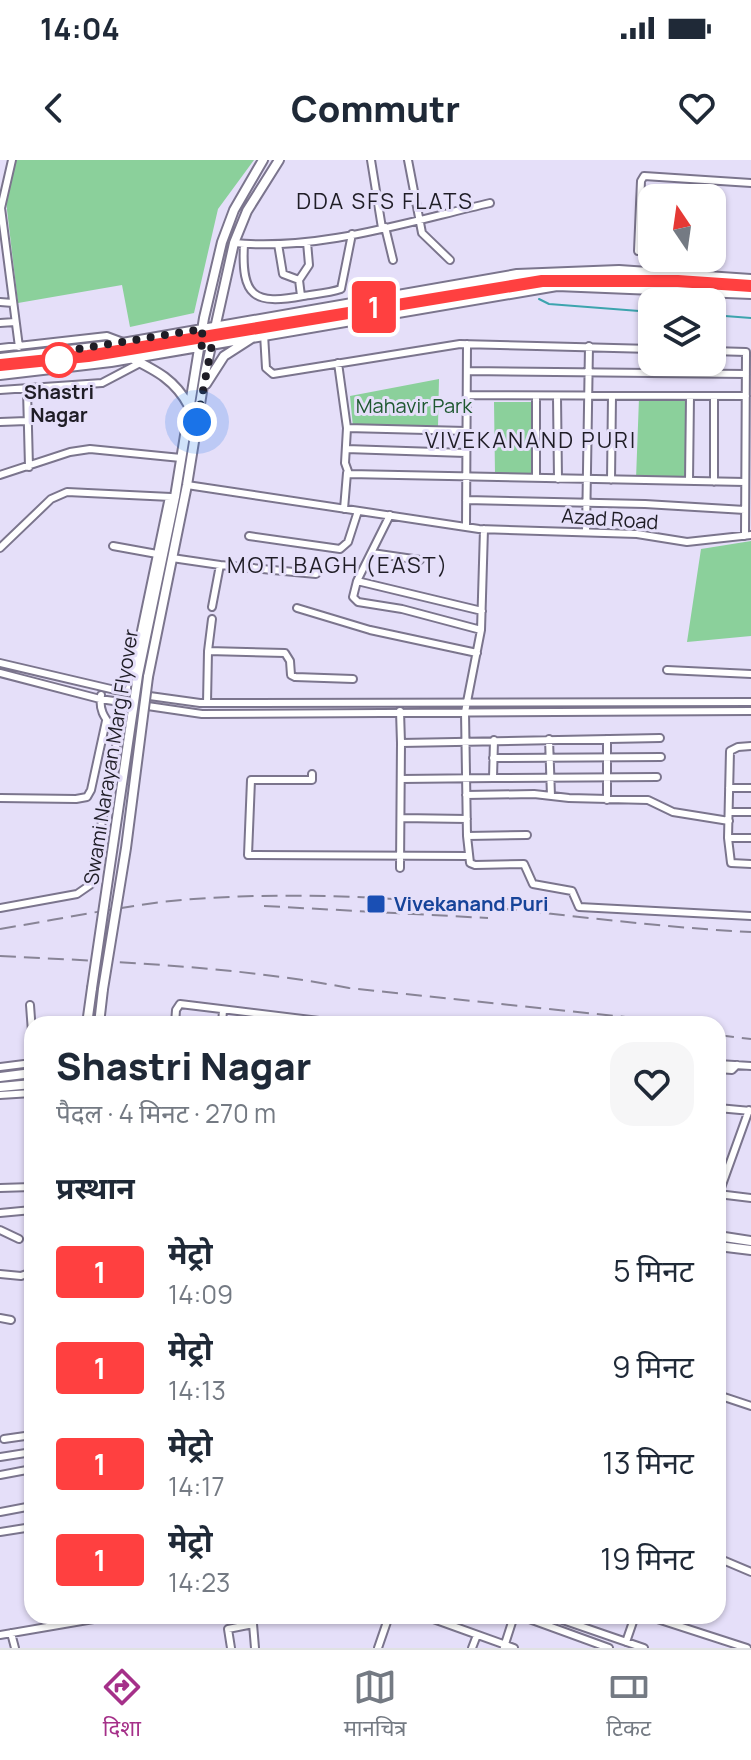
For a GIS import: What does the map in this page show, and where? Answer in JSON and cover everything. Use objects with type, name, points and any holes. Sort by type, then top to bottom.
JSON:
[{"type":"main road","name":"Swami Narayan Marg Flyover","points":[[88,1016],[172,497],[203,329],[228,221],[263,160]]},
{"type":"main road","name":"Swami Narayan Marg Flyover","points":[[100,1016],[126,848],[143,676],[172,558],[202,391],[234,243],[247,211],[279,160]]},
{"type":"main road","points":[[0,358],[125,343],[517,274],[619,270],[751,279]]},
{"type":"main road","points":[[0,375],[131,358],[557,286],[751,294]]},
{"type":"main road","points":[[202,391],[224,356],[260,335]]},
{"type":"main road","points":[[131,358],[173,382],[190,407]]},
{"type":"main road","points":[[101,1006],[104,1016]]},
{"type":"main road","points":[[0,1077],[24,1074]]},
{"type":"main road","points":[[0,1087],[24,1085]]},
{"type":"main road","points":[[726,1237],[751,1241]]},
{"type":"main road","points":[[726,1247],[751,1250]]},
{"type":"street","points":[[12,160],[1,208],[1,229],[4,273],[13,303],[19,347]]},
{"type":"street","points":[[371,160],[393,260]]},
{"type":"street","points":[[408,160],[418,220],[424,236],[450,260]]},
{"type":"street","points":[[0,176],[8,177]]},
{"type":"street","points":[[641,184],[644,176],[751,183]]},
{"type":"street","points":[[234,243],[307,242],[490,203]]},
{"type":"street","points":[[244,244],[244,264],[256,296],[275,301],[342,287],[352,234]]},
{"type":"street","points":[[301,296],[299,280],[309,265],[307,242]]},
{"type":"street","points":[[278,244],[283,274],[299,280]]},
{"type":"street","points":[[0,302],[13,303]]},
{"type":"street","points":[[0,323],[15,322]]},
{"type":"street","points":[[260,335],[269,373],[278,374],[467,344],[638,348]]},
{"type":"street","points":[[0,348],[107,336],[125,343]]},
{"type":"street","points":[[466,527],[467,344]]},
{"type":"street","points":[[586,532],[589,346]]},
{"type":"street","points":[[726,351],[746,352],[748,447],[745,510],[748,536]]},
{"type":"street","points":[[0,390],[102,383],[140,363]]},
{"type":"street","points":[[338,363],[347,428],[344,509]]},
{"type":"street","points":[[468,371],[746,374]]},
{"type":"street","points":[[27,390],[29,467]]},
{"type":"street","points":[[468,395],[746,396]]},
{"type":"street","points":[[536,396],[536,478]]},
{"type":"street","points":[[611,480],[612,396]]},
{"type":"street","points":[[689,481],[690,396]]},
{"type":"street","points":[[714,396],[714,482]]},
{"type":"street","points":[[557,397],[558,479]]},
{"type":"street","points":[[0,422],[27,421]]},
{"type":"street","points":[[347,428],[466,431]]},
{"type":"street","points":[[0,475],[62,454],[90,449],[181,458]]},
{"type":"street","points":[[346,449],[466,453]]},
{"type":"street","points":[[347,473],[714,482],[747,477]]},
{"type":"street","name":"Azad Road","points":[[187,485],[484,529],[637,534],[687,542],[748,536]]},
{"type":"street","points":[[0,548],[51,499],[67,492],[172,497],[128,693]]},
{"type":"street","points":[[466,500],[745,510]]},
{"type":"street","points":[[249,536],[340,549],[348,542],[358,511]]},
{"type":"street","points":[[390,515],[352,595],[358,602],[402,609],[481,630]]},
{"type":"street","points":[[484,529],[481,630],[465,702],[470,863],[524,864],[533,884],[572,891],[579,907],[751,916]]},
{"type":"street","points":[[113,546],[157,554]]},
{"type":"street","points":[[372,553],[420,560]]},
{"type":"street","points":[[172,558],[316,574]]},
{"type":"street","points":[[212,607],[220,565]]},
{"type":"street","points":[[357,581],[482,611]]},
{"type":"street","points":[[297,608],[370,630],[477,653]]},
{"type":"street","points":[[207,703],[212,619]]},
{"type":"street","points":[[208,651],[285,653],[290,661],[291,675],[353,679]]},
{"type":"street","points":[[0,663],[102,688],[207,703],[751,702]]},
{"type":"street","points":[[667,670],[751,674]]},
{"type":"street","points":[[0,673],[100,699],[202,714],[751,711]]},
{"type":"street","points":[[0,908],[77,894],[90,885],[118,736],[101,711],[102,688]]},
{"type":"street","points":[[400,711],[400,868]]},
{"type":"street","points":[[0,798],[87,797],[106,721]]},
{"type":"street","points":[[401,743],[660,738]]},
{"type":"street","points":[[549,739],[551,796]]},
{"type":"street","points":[[607,739],[607,800]]},
{"type":"street","points":[[493,778],[494,740]]},
{"type":"street","points":[[751,746],[730,751],[728,838],[731,863],[751,864]]},
{"type":"street","points":[[493,758],[661,757]]},
{"type":"street","points":[[312,774],[312,780],[251,780],[248,855],[468,856]]},
{"type":"street","points":[[401,779],[657,777]]},
{"type":"street","points":[[729,788],[751,788]]},
{"type":"street","points":[[466,795],[525,794],[648,800],[673,812],[729,821]]},
{"type":"street","points":[[729,812],[751,812]]},
{"type":"street","points":[[401,818],[467,819]]},
{"type":"street","points":[[467,836],[527,835]]},
{"type":"street","points":[[728,838],[751,838]]},
{"type":"street","points":[[30,1005],[31,1016]]},
{"type":"street","points":[[177,1016],[179,1005],[269,1016]]},
{"type":"street","points":[[223,1010],[223,1016]]},
{"type":"street","points":[[0,1067],[24,1064]]},
{"type":"street","points":[[726,1068],[751,1066]]},
{"type":"street","points":[[0,1095],[24,1094]]},
{"type":"street","points":[[726,1108],[750,1110],[726,1173]]},
{"type":"street","points":[[0,1188],[24,1187]]},
{"type":"street","points":[[726,1195],[751,1198]]},
{"type":"street","points":[[0,1213],[24,1211]]},
{"type":"street","points":[[0,1230],[19,1239]]},
{"type":"street","points":[[0,1274],[24,1276]]},
{"type":"street","points":[[0,1318],[11,1320]]},
{"type":"street","points":[[726,1398],[751,1406]]},
{"type":"street","points":[[4,1439],[24,1436]]},
{"type":"street","points":[[0,1457],[24,1453]]},
{"type":"street","points":[[0,1475],[24,1470]]},
{"type":"street","points":[[0,1512],[24,1508]]},
{"type":"street","points":[[0,1532],[24,1528]]},
{"type":"street","points":[[726,1561],[751,1572]]},
{"type":"street","points":[[0,1635],[62,1624]]},
{"type":"street","points":[[231,1648],[228,1629],[253,1624],[255,1648]]},
{"type":"street","points":[[378,1648],[386,1624]]},
{"type":"street","points":[[447,1624],[514,1648]]},
{"type":"street","points":[[504,1646],[511,1624]]},
{"type":"street","points":[[543,1624],[609,1648]]},
{"type":"street","points":[[573,1624],[644,1648]]},
{"type":"street","points":[[630,1645],[634,1624]]},
{"type":"street","points":[[673,1624],[747,1648]]},
{"type":"street","points":[[11,1633],[15,1648]]},
{"type":"street","points":[[472,1648],[477,1635]]},
{"type":"green space","points":[[16,160],[254,160],[218,209],[194,313],[130,327],[122,285],[18,303],[5,193]]},
{"type":"green space","name":"Mahavir Park","points":[[439,379],[438,426],[353,427],[350,396]]},
{"type":"green space","points":[[688,397],[687,479],[636,479],[639,398]]},
{"type":"green space","points":[[494,402],[534,402],[536,475],[495,474]]},
{"type":"green space","points":[[751,541],[751,636],[687,642],[701,549]]},
{"type":"waterway","points":[[539,299],[549,304],[638,311]]},
{"type":"waterway","points":[[726,316],[751,318]]},
{"type":"railway","points":[[0,365],[59,360],[542,281],[678,281],[751,286]]},
{"type":"railway","points":[[0,929],[162,902],[223,897],[306,896],[433,902],[751,932]]},
{"type":"railway","points":[[264,906],[488,918]]},
{"type":"railway","points":[[0,956],[219,970],[349,988],[615,1016]]},
{"type":"railway","points":[[726,1036],[751,1039]]},
{"type":"metro line","name":"1","points":[[0,365],[88,356],[542,281],[678,281],[751,286]]},
{"type":"place","name":"Shastri Nagar","points":[[59,360]]},
{"type":"place","name":"Vivekanand Puri","points":[[376,904]]},
{"type":"district","name":"DDA SFS FLATS","points":[[385,201]]},
{"type":"district","name":"VIVEKANAND PURI","points":[[531,440]]},
{"type":"district","name":"MOTI BAGH (EAST)","points":[[338,565]]},
{"type":"route","points":[[59,360],[59,352],[203,329],[200,346],[212,344],[197,422]]}]
